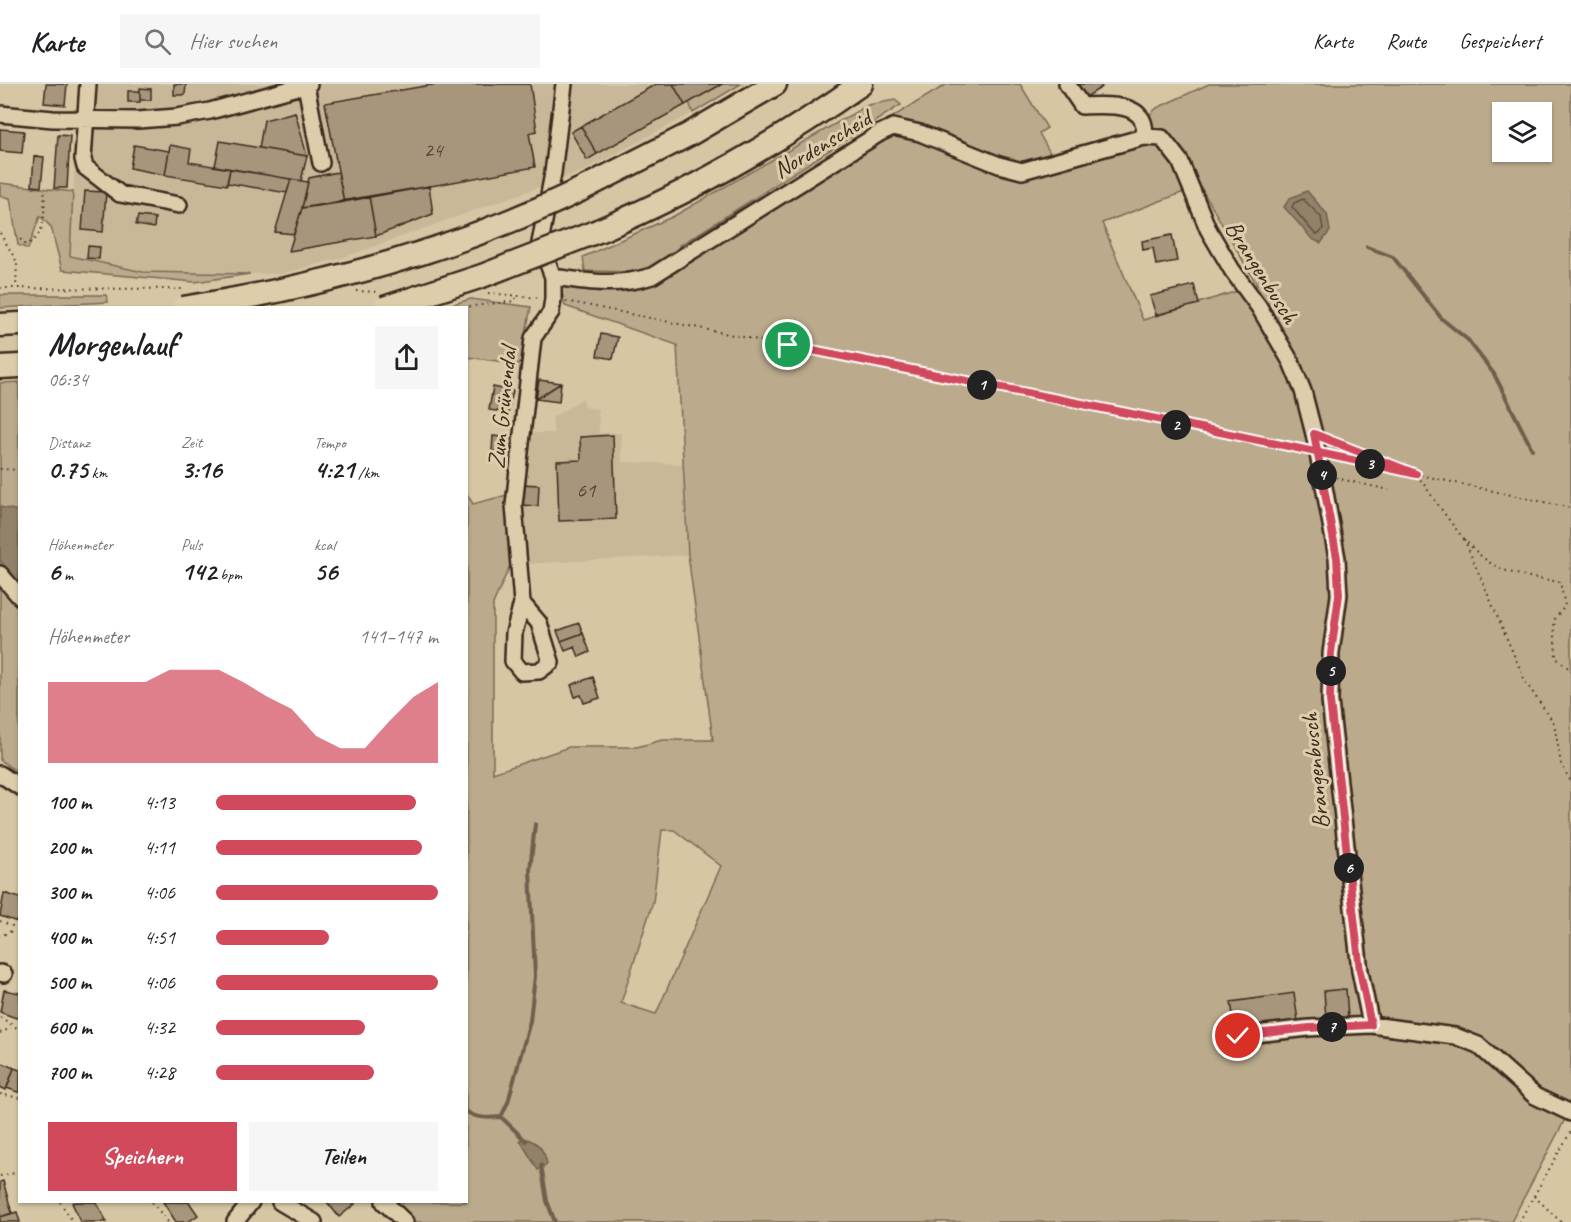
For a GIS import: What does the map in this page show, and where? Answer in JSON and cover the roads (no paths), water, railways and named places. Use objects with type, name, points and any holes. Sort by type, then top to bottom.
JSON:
[{"type":"highway","points":[[194,306],[311,284],[387,263],[532,212],[690,134],[776,84]]},
{"type":"highway","points":[[390,306],[482,276],[598,231],[711,178],[775,141],[861,84]]},
{"type":"highway","points":[[0,326],[18,324]]},
{"type":"highway","points":[[0,368],[18,366]]},
{"type":"street","points":[[88,84],[83,159],[85,167],[120,194],[179,205]]},
{"type":"street","points":[[0,114],[53,119],[138,120],[177,117],[210,111],[307,84],[321,163]]},
{"type":"street","name":"Zum Grünendal","points":[[522,603],[514,505],[533,339],[552,312],[553,277],[540,243],[553,173],[564,84]]},
{"type":"street","points":[[1067,84],[1082,106],[1124,106],[1139,115],[1146,127],[1144,137]]},
{"type":"street","name":"Nordenscheid","points":[[553,277],[609,285],[631,283],[652,276],[880,133],[893,128],[920,133],[999,165],[1022,171],[1144,137],[1162,138]]},
{"type":"street","name":"Brangenbusch","points":[[1162,138],[1179,161],[1208,229],[1232,270],[1259,307],[1291,362],[1304,391],[1337,558],[1339,595],[1331,653],[1330,701],[1360,971],[1371,1025]]},
{"type":"street","points":[[0,574],[18,595]]},
{"type":"street","points":[[0,774],[18,786]]},
{"type":"street","points":[[1238,1036],[1309,1028],[1371,1025],[1455,1036],[1478,1045],[1535,1096],[1571,1113]]},
{"type":"street","points":[[235,1222],[250,1203]]},
{"type":"street","points":[[282,1203],[314,1222]]},
{"type":"street","points":[[385,1203],[405,1222]]},
{"type":"water","points":[[1307,191],[1327,214],[1330,231],[1321,243],[1312,239],[1284,207],[1290,198]]},
{"type":"water","points":[[0,507],[18,511],[18,584],[0,560]]},
{"type":"water","points":[[524,1138],[537,1144],[544,1155],[547,1164],[538,1170],[520,1140]]},
{"type":"waterway","points":[[1367,247],[1393,257],[1442,319],[1468,340],[1494,374],[1532,449]]},
{"type":"waterway","points":[[501,1117],[508,1102],[530,1021],[535,976],[530,870],[535,824]]},
{"type":"waterway","points":[[468,1112],[478,1117],[501,1117],[526,1141]]},
{"type":"waterway","points":[[541,1165],[547,1201],[555,1222]]}]
